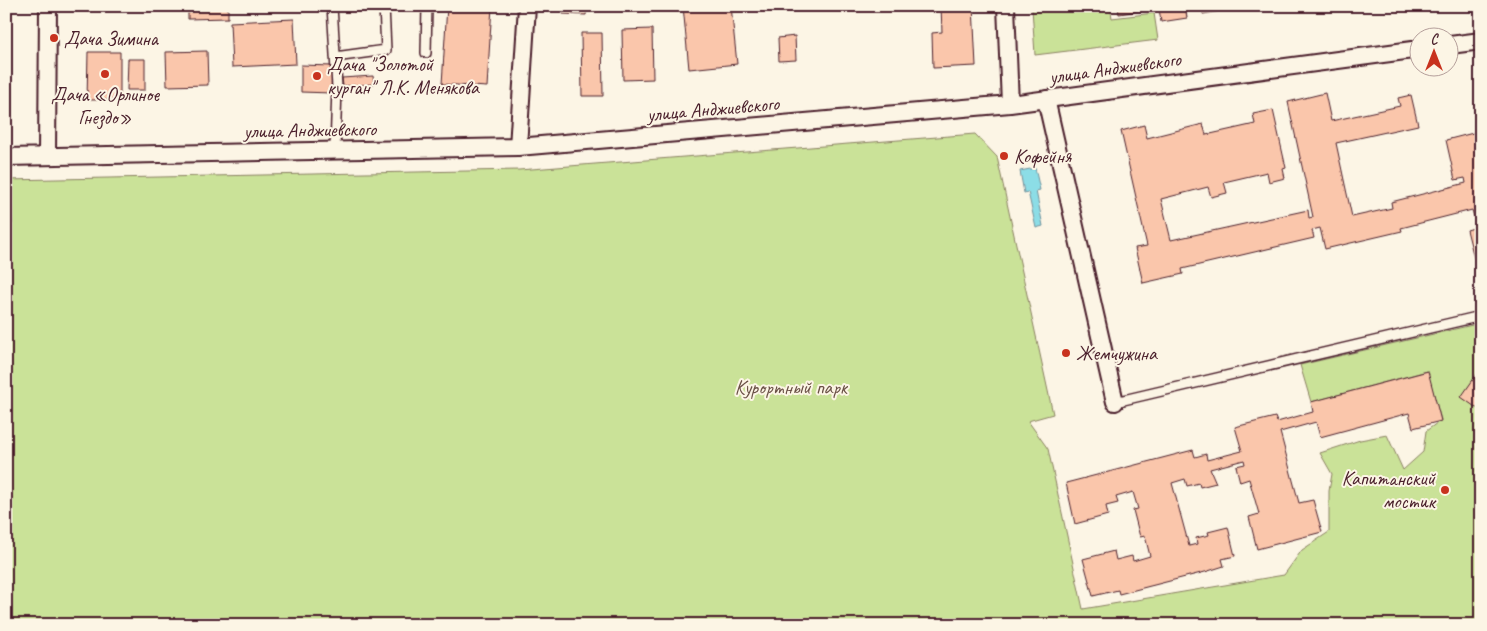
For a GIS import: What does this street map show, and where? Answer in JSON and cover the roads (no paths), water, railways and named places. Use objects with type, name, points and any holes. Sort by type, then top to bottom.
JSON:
[{"type":"street","points":[[47,156],[48,6]]},
{"type":"street","points":[[518,147],[527,6]]},
{"type":"street","points":[[1006,6],[1010,104]]},
{"type":"street","points":[[1460,44],[1481,41]]},
{"type":"street","name":"улица Анджиевского","points":[[6,157],[518,147],[1010,104],[1410,50]]},
{"type":"street","points":[[1046,99],[1115,402]]},
{"type":"lane","points":[[332,6],[337,87],[335,150]]},
{"type":"lane","points":[[335,57],[386,50],[384,6]]},
{"type":"lane","points":[[426,52],[427,6]]},
{"type":"lane","points":[[1115,402],[1481,316]]},
{"type":"water","points":[[1035,168],[1040,190],[1036,191],[1043,226],[1036,228],[1028,192],[1024,193],[1020,171]]},
{"type":"place","name":"Дача Зимина","points":[[54,38]]},
{"type":"place","name":"Дача «Орлиное Гнездо»","points":[[105,74]]},
{"type":"place","name":"Дача \"Золотой курган\" Л.К. Менякова","points":[[317,76]]},
{"type":"place","name":"Кофейня","points":[[1004,156]]},
{"type":"place","name":"Жемчужина","points":[[1066,353]]},
{"type":"place","name":"Капитанский мостик","points":[[1445,490]]},
{"type":"park label","name":"Курортный парк","points":[[791,387]]}]
